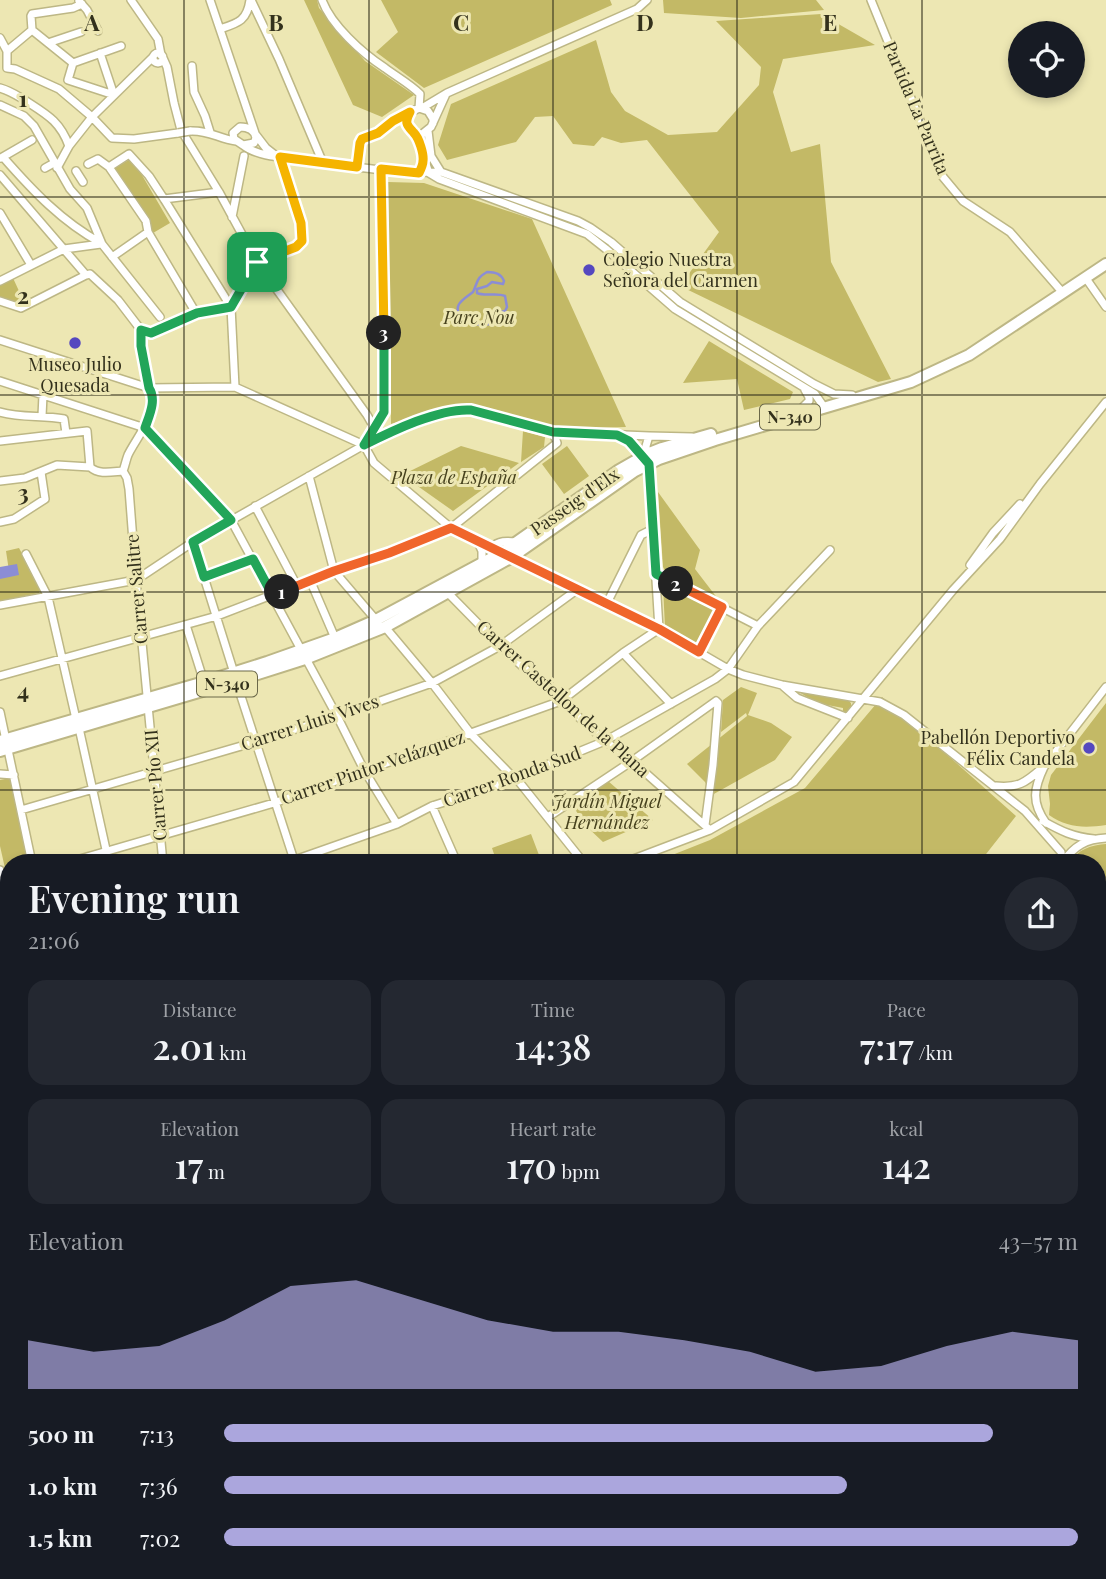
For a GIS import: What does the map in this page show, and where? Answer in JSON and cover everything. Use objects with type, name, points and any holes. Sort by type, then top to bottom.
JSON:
[{"type":"highway","name":"Passeig d'Elx","points":[[501,553],[619,470],[662,448],[911,382],[969,355],[1106,264]]},
{"type":"highway","name":"Passeig d'Elx","points":[[501,553],[623,478],[646,458],[715,440],[932,372]]},
{"type":"highway","name":"N-340","points":[[303,655],[335,638],[381,624],[501,553]]},
{"type":"highway","name":"N-340","points":[[4,743],[77,724],[303,655],[381,624],[448,593],[501,553]]},
{"type":"highway","name":"N-340","points":[[148,703],[204,682],[235,677]]},
{"type":"street","points":[[131,0],[158,39],[158,59]]},
{"type":"street","points":[[0,38],[7,51],[4,69],[15,69],[59,89],[112,138],[134,139],[183,131],[210,132],[240,143],[254,143],[256,134],[210,0]]},
{"type":"street","points":[[220,29],[239,22],[249,9],[251,0]]},
{"type":"street","points":[[251,0],[323,163]]},
{"type":"street","points":[[322,0],[334,21],[367,55],[420,94],[421,108]]},
{"type":"street","points":[[357,167],[362,139],[378,133],[393,121],[447,93],[636,9],[647,0]]},
{"type":"street","name":"Partida La Parrita","points":[[871,0],[943,177],[963,201],[1010,232],[1063,293]]},
{"type":"street","points":[[73,63],[32,30],[32,14],[73,8],[80,2],[98,31]]},
{"type":"street","points":[[7,51],[32,30]]},
{"type":"street","points":[[48,43],[81,32]]},
{"type":"street","points":[[73,63],[121,46]]},
{"type":"street","points":[[100,53],[114,95]]},
{"type":"street","points":[[45,168],[56,165],[92,117],[139,70],[158,59]]},
{"type":"street","points":[[158,59],[166,64],[183,131],[257,262],[375,429]]},
{"type":"street","points":[[73,63],[68,80],[114,95]]},
{"type":"street","points":[[192,66],[194,92],[210,132]]},
{"type":"street","points":[[0,88],[13,92],[48,114],[64,132],[69,146]]},
{"type":"street","points":[[410,112],[407,125],[421,135],[430,127],[447,93]]},
{"type":"street","points":[[0,105],[29,121],[70,189],[87,208],[102,244],[160,317]]},
{"type":"street","points":[[421,108],[431,114],[431,156],[442,172]]},
{"type":"street","points":[[248,112],[246,120],[233,132],[233,137],[248,149],[323,163],[419,173],[442,172],[591,228],[680,302],[814,384],[834,394],[852,395]]},
{"type":"street","points":[[141,330],[151,333],[197,313],[231,307],[257,262],[296,247],[302,241],[301,223],[278,156],[266,148],[249,128],[238,128]]},
{"type":"street","points":[[416,134],[429,173],[587,234],[675,310],[815,394],[824,404]]},
{"type":"street","points":[[32,140],[1,158],[58,214],[102,244]]},
{"type":"street","points":[[109,167],[130,154],[149,176],[231,307],[235,387]]},
{"type":"street","points":[[232,217],[244,156]]},
{"type":"street","points":[[88,164],[98,159],[109,167],[146,221],[148,232],[197,313]]},
{"type":"street","points":[[419,173],[424,159]]},
{"type":"street","points":[[364,445],[384,412],[381,169]]},
{"type":"street","points":[[76,171],[83,182]]},
{"type":"street","points":[[0,175],[86,275]]},
{"type":"street","points":[[164,199],[219,192]]},
{"type":"street","points":[[0,213],[2,223],[31,265]]},
{"type":"street","points":[[112,257],[148,232]]},
{"type":"street","points":[[0,281],[64,249],[102,244]]},
{"type":"street","points":[[0,301],[21,308],[90,274],[126,309],[141,330],[141,346],[149,388],[153,393],[145,428],[129,453],[123,471],[102,472],[90,467],[61,464],[19,479],[0,481]]},
{"type":"street","points":[[1085,277],[1106,307]]},
{"type":"street","points":[[0,340],[149,388],[235,387],[364,445],[374,463],[451,528],[659,629],[728,669],[782,685],[880,702],[904,715],[1026,811],[1061,854]]},
{"type":"street","points":[[0,381],[145,428],[231,520],[364,770],[397,824]]},
{"type":"street","points":[[814,384],[821,392],[824,404]]},
{"type":"street","points":[[801,409],[809,401],[804,389]]},
{"type":"street","points":[[42,416],[43,395]]},
{"type":"street","points":[[645,854],[708,828],[794,782],[953,590],[993,533],[1040,484],[1106,402]]},
{"type":"street","points":[[0,605],[136,580],[193,542],[364,445],[394,430],[449,412],[471,410],[553,432],[702,437]]},
{"type":"street","points":[[0,412],[11,416],[64,419],[66,433]]},
{"type":"street","points":[[0,441],[87,430],[90,467]]},
{"type":"street","points":[[0,676],[217,616],[451,528],[557,443],[553,432]]},
{"type":"street","points":[[617,435],[629,441],[646,458]]},
{"type":"street","points":[[649,436],[646,458],[659,629]]},
{"type":"street","name":"Carrer Salitre","points":[[123,471],[128,482],[148,703]]},
{"type":"street","points":[[0,522],[14,519],[45,499],[41,472]]},
{"type":"street","points":[[309,476],[334,571],[432,684],[471,734],[516,778],[577,854]]},
{"type":"street","points":[[255,506],[297,586]]},
{"type":"street","points":[[607,603],[641,535],[653,529]]},
{"type":"street","points":[[476,540],[482,551],[482,564]]},
{"type":"street","points":[[193,542],[288,854]]},
{"type":"street","points":[[728,669],[758,626],[830,550]]},
{"type":"street","points":[[26,554],[48,597],[106,852]]},
{"type":"street","points":[[204,577],[253,559]]},
{"type":"street","points":[[656,574],[758,626]]},
{"type":"street","points":[[310,580],[335,638]]},
{"type":"street","name":"Carrer Lluis Vives","points":[[21,810],[337,716],[432,684],[500,646],[578,589]]},
{"type":"street","name":"Carrer Castellon de la Plana","points":[[448,593],[500,646],[605,741],[632,761],[708,828]]},
{"type":"street","points":[[699,652],[722,607]]},
{"type":"street","points":[[186,625],[204,682]]},
{"type":"street","name":"Carrer Pintor Velázquez","points":[[99,854],[274,803],[561,701],[659,629]]},
{"type":"street","points":[[623,653],[671,704]]},
{"type":"street","name":"Carrer Ronda Sud","points":[[313,854],[397,824],[432,806],[516,778],[605,741],[715,680],[728,669]]},
{"type":"street","points":[[782,685],[797,698],[848,718]]},
{"type":"street","points":[[996,786],[1016,786],[1026,782],[1044,767],[1106,687]]},
{"type":"street","points":[[548,817],[716,701],[718,703],[708,828]]},
{"type":"street","name":"Carrer Pío XII","points":[[148,703],[162,854]]},
{"type":"street","points":[[0,716],[30,854]]},
{"type":"street","points":[[0,765],[4,743]]},
{"type":"street","points":[[1044,767],[1035,791],[1038,810],[1046,823]]},
{"type":"street","points":[[0,774],[14,775]]},
{"type":"street","points":[[1011,798],[1016,786]]},
{"type":"street","points":[[432,806],[453,854]]},
{"type":"street","points":[[1026,811],[1069,835],[1079,838],[1106,838]]},
{"type":"street","points":[[1069,854],[1081,843],[1094,839]]},
{"type":"green space","points":[[304,0],[317,0],[319,8],[365,61],[414,95],[382,117],[353,105]]},
{"type":"green space","points":[[381,0],[610,0],[612,5],[424,88],[376,52],[398,32]]},
{"type":"green space","points":[[663,0],[816,0],[824,10],[741,18],[664,13]]},
{"type":"green space","points":[[821,14],[875,45],[783,59],[773,92],[791,152],[820,144],[831,262],[891,379],[878,382],[680,286],[719,232],[647,140],[621,143],[602,137],[594,146],[573,144],[553,116],[535,117],[516,142],[447,160],[438,145],[451,104],[596,40],[611,92],[625,111],[668,135],[717,132],[759,85],[761,67],[716,21]]},
{"type":"green space","points":[[132,158],[170,223],[153,233],[115,168]]},
{"type":"green space","name":"Parc Nou","points":[[388,182],[424,183],[532,219],[626,427],[555,429],[456,405],[391,424]]},
{"type":"green space","points":[[13,278],[24,302],[22,304],[0,297],[0,284]]},
{"type":"green space","points":[[709,341],[793,392],[790,399],[744,410],[737,379],[683,383]]},
{"type":"green space","points":[[523,431],[545,437],[544,447],[521,462]]},
{"type":"green space","name":"Plaza de España","points":[[461,446],[519,463],[453,511],[402,475]]},
{"type":"green space","points":[[567,446],[589,476],[564,494],[542,464]]},
{"type":"green space","points":[[658,492],[700,550],[695,569],[718,599],[666,572],[663,567]]},
{"type":"green space","points":[[19,548],[41,589],[39,593],[0,601],[0,573],[9,571],[6,551]]},
{"type":"green space","points":[[668,585],[717,611],[699,646],[665,627],[663,587]]},
{"type":"green space","points":[[741,687],[757,693],[748,715],[771,723],[792,737],[775,760],[712,795],[705,782],[687,764],[747,716],[746,713],[721,732],[723,700]]},
{"type":"green space","points":[[799,692],[846,698],[851,703],[851,709],[847,713],[843,712],[843,708],[817,703]]},
{"type":"green space","points":[[882,697],[1016,816],[986,854],[675,854],[710,840],[805,788]]},
{"type":"green space","name":"Pabellón Deportivo Félix Candela","points":[[1106,703],[1106,825],[1069,825],[1049,815],[1048,786],[1051,775]]},
{"type":"green space","points":[[10,778],[27,854],[2,854],[0,780]]},
{"type":"green space","name":"Jardín Miguel Hernández","points":[[608,781],[653,820],[603,842],[585,825],[573,806]]},
{"type":"green space","points":[[531,834],[539,854],[494,854],[492,848]]},
{"type":"green space","points":[[1106,844],[1106,854],[1077,854],[1085,849]]},
{"type":"water","points":[[17,564],[19,575],[0,579],[0,567]]},
{"type":"waterway","points":[[487,272],[500,275],[503,284],[492,282],[477,289],[477,293],[505,296],[505,311],[493,314],[490,324],[475,324],[461,319],[458,306],[473,292],[479,278],[487,272]]},
{"type":"place","name":"Colegio Nuestra Señora del Carmen","points":[[589,270]]},
{"type":"place","name":"Museo Julio Quesada","points":[[75,343]]},
{"type":"place","name":"Pabellón Deportivo Félix Candela","points":[[1089,748]]},
{"type":"route","points":[[410,112],[407,125],[416,134],[424,159],[419,173],[381,169],[384,412],[364,445],[394,430],[462,410],[471,410],[553,432],[617,435],[629,441],[649,464],[656,574],[722,607],[699,652],[659,629],[451,528],[273,596],[253,559],[204,577],[193,542],[231,520],[145,428],[153,393],[149,388],[141,346],[141,330],[151,333],[197,313],[231,307],[257,262],[296,247],[302,241],[301,223],[280,157],[357,167],[362,139],[378,133],[410,112]]}]
